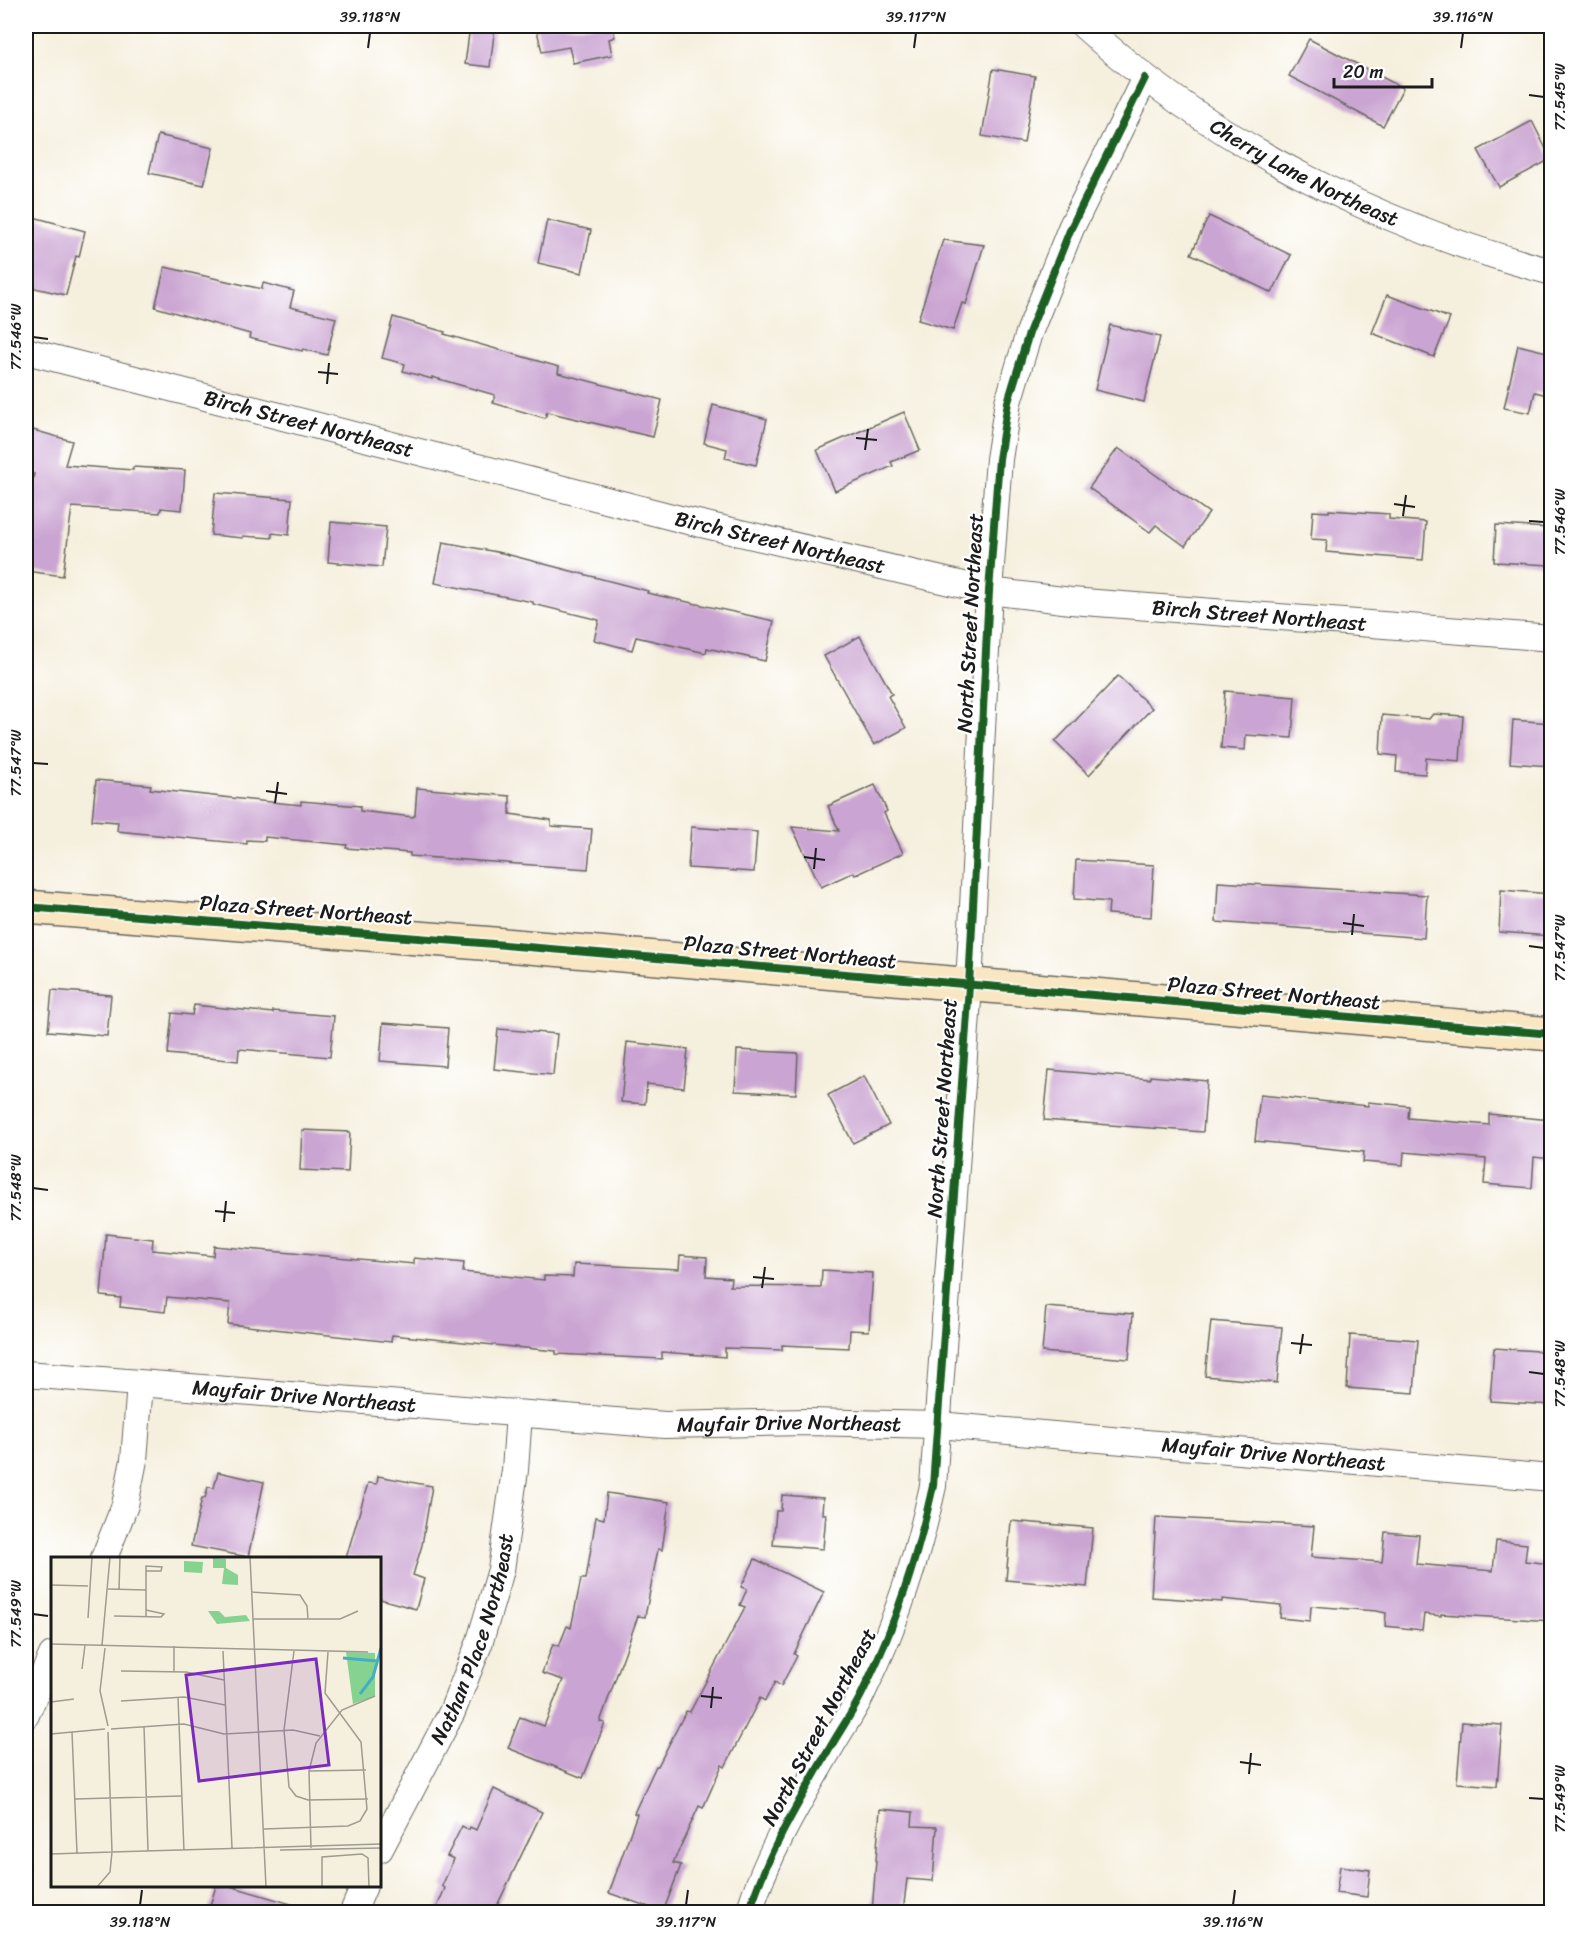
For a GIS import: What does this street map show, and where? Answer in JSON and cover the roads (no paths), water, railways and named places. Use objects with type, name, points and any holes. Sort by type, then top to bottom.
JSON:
[{"type":"main road","name":"Plaza Street Northeast","points":[[26,907],[339,930],[969,986],[1551,1034]]},
{"type":"street","name":"Cherry Lane Northeast","points":[[1084,26],[1145,78],[1243,144],[1313,180],[1417,227],[1493,256],[1551,272]]},
{"type":"street","name":"North Street Northeast","points":[[749,1912],[754,1895],[787,1822],[864,1691],[895,1620],[920,1546],[933,1486],[969,986],[994,511],[1006,413],[1029,333],[1071,228],[1145,78]]},
{"type":"street","name":"Birch Street Northeast","points":[[26,351],[669,516],[989,591],[1071,601],[1551,638]]},
{"type":"street","name":"Mayfair Drive Northeast","points":[[26,1374],[665,1425],[807,1422],[938,1425],[1551,1478]]},
{"type":"street","points":[[104,1557],[125,1505],[134,1460],[140,1384]]},
{"type":"street","name":"Nathan Place Northeast","points":[[381,1847],[452,1712],[479,1644],[501,1570],[515,1470],[519,1413]]},
{"type":"street","points":[[26,1715],[51,1657]]},
{"type":"street","points":[[354,1912],[364,1887]]}]
